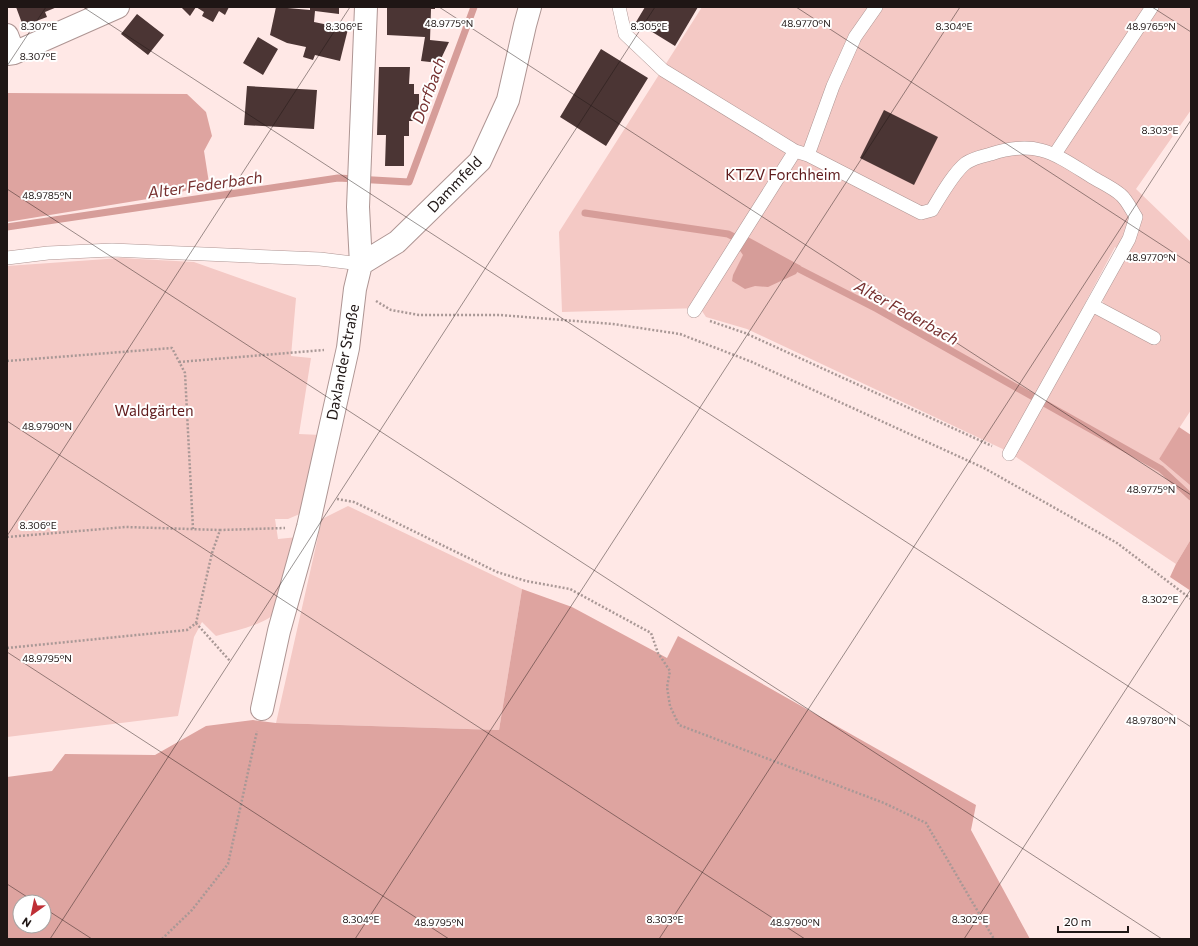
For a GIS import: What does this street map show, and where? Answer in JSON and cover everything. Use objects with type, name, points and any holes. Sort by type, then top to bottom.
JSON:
[{"type":"street","points":[[9,47],[118,7]]},
{"type":"street","name":"Daxlander Straße","points":[[262,709],[279,631],[308,527],[348,348],[355,289],[361,264],[358,207],[366,7]]},
{"type":"street","name":"Dammfeld","points":[[361,264],[397,242],[480,161],[508,100],[530,7]]},
{"type":"lane","points":[[619,7],[625,34],[663,70],[795,151],[808,155],[921,213],[932,210],[965,163],[976,158],[1026,147],[1041,149],[1055,154],[1122,195],[1136,218],[1129,239],[1009,454]]},
{"type":"lane","points":[[808,155],[833,86],[855,37],[876,7]]},
{"type":"lane","points":[[1055,154],[1152,7]]},
{"type":"lane","points":[[694,311],[795,151]]},
{"type":"lane","points":[[7,258],[48,253],[112,250],[320,259],[361,264]]},
{"type":"lane","points":[[1092,305],[1154,338]]},
{"type":"path","points":[[355,289],[391,310],[419,315],[500,315],[613,324],[680,334],[752,362],[984,468],[1117,544],[1191,599]]},
{"type":"path","points":[[694,311],[706,320],[745,332],[1009,454]]},
{"type":"path","points":[[7,361],[172,348],[185,373],[193,529]]},
{"type":"path","points":[[179,362],[348,348]]},
{"type":"path","points":[[315,496],[354,502],[497,572],[526,581],[570,588],[651,633],[658,653],[670,671],[667,687],[670,706],[679,725],[884,803],[926,823],[994,939]]},
{"type":"path","points":[[7,536],[126,527],[220,530],[308,527]]},
{"type":"path","points":[[7,648],[187,630],[196,623],[212,553],[220,530]]},
{"type":"path","points":[[196,623],[230,661]]},
{"type":"path","points":[[162,939],[192,910],[228,864],[262,709]]},
{"type":"green space","name":"KTZV Forchheim","points":[[702,7],[1191,7],[1191,110],[1136,189],[1191,242],[1191,410],[1159,459],[1191,486],[1191,539],[1176,564],[1007,451],[747,329],[706,317],[700,308],[562,312],[559,232]],"holes":[[[1115,247],[1126,254],[1102,296],[1104,307],[1154,344],[1083,307]]]},
{"type":"green space","name":"Waldgärten","points":[[121,258],[194,262],[296,298],[291,356],[311,358],[299,434],[321,435],[302,513],[288,519],[275,519],[278,539],[298,537],[291,568],[279,604],[269,618],[250,626],[216,636],[202,622],[194,637],[178,716],[7,737],[7,266]]},
{"type":"green space","points":[[348,506],[522,589],[499,730],[276,723],[322,519]]},
{"type":"shaded area","points":[[7,93],[187,94],[206,112],[212,136],[204,151],[209,183],[172,195],[7,222]]},
{"type":"shaded area","points":[[746,236],[801,266],[796,274],[768,287],[755,286],[745,289],[732,281],[733,275],[743,255],[738,248]]},
{"type":"shaded area","points":[[1179,427],[1191,435],[1191,486],[1159,459]]},
{"type":"shaded area","points":[[1191,539],[1191,591],[1170,577]]},
{"type":"shaded area","points":[[522,589],[572,607],[667,658],[678,636],[976,805],[971,830],[1030,939],[7,939],[7,777],[52,771],[65,754],[155,755],[206,726],[253,720],[276,723],[499,730]]},
{"type":"building","points":[[16,7],[57,7],[45,12],[47,17],[23,26]]},
{"type":"building","points":[[181,7],[196,7],[190,16]]},
{"type":"building","points":[[196,7],[229,7],[225,15],[219,11],[213,22],[202,16],[204,12]]},
{"type":"building","points":[[276,7],[310,10],[310,7],[339,7],[339,14],[315,11],[314,22],[348,29],[340,61],[315,55],[313,60],[303,57],[306,47],[287,43],[270,35]]},
{"type":"building","points":[[387,7],[435,7],[435,9],[431,9],[430,40],[449,42],[439,63],[421,61],[425,37],[387,35]]},
{"type":"building","points":[[645,7],[698,7],[675,46],[636,22]]},
{"type":"building","points":[[137,14],[164,35],[148,55],[121,34]]},
{"type":"building","points":[[258,37],[278,49],[263,75],[243,63]]},
{"type":"building","points":[[601,49],[648,78],[606,146],[560,117]]},
{"type":"building","points":[[379,67],[410,67],[409,84],[414,84],[414,94],[419,94],[419,112],[414,112],[414,121],[409,121],[409,136],[404,136],[404,166],[385,166],[386,135],[377,135]]},
{"type":"building","points":[[247,86],[317,90],[314,129],[244,125]]},
{"type":"building","points":[[884,110],[938,137],[914,185],[860,158]]},
{"type":"waterway","name":"Alter Federbach","points":[[7,227],[338,178],[409,182],[474,7]]},
{"type":"waterway","name":"Alter Federbach","points":[[585,213],[728,234],[740,240]]},
{"type":"waterway","name":"Alter Federbach","points":[[791,265],[877,309],[1161,469],[1191,497]]},
{"type":"water label","name":"Dorfbach","points":[[428,90]]}]
